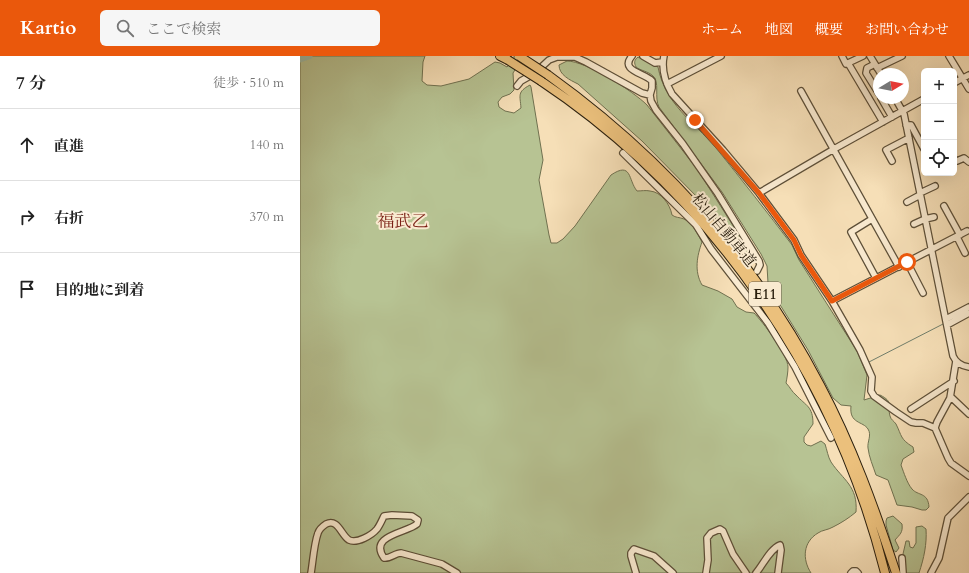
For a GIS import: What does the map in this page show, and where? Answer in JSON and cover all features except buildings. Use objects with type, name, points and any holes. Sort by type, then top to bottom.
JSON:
[{"type":"highway","name":"松山自動車道","points":[[500,56],[571,101],[652,170],[711,232],[757,293],[797,356],[834,428],[866,508],[885,573]]},
{"type":"highway","name":"松山自動車道","points":[[519,56],[548,75],[598,113],[661,169],[711,223],[762,290],[805,357],[831,408],[863,480],[896,573]]},
{"type":"street","points":[[632,56],[628,66],[631,70],[646,76],[652,81],[650,95],[651,101],[656,110],[683,144],[740,229],[759,261],[760,265],[757,271]]},
{"type":"street","points":[[643,56],[655,63],[663,59],[667,84],[679,103],[759,193],[794,240],[801,255],[832,301],[860,350],[872,377],[871,391],[874,396],[912,422],[923,423],[935,428]]},
{"type":"street","points":[[667,84],[721,56]]},
{"type":"street","points":[[842,56],[846,64],[848,63],[883,122]]},
{"type":"street","points":[[848,63],[863,56]]},
{"type":"street","points":[[870,56],[876,66]]},
{"type":"street","points":[[873,84],[866,73],[867,68],[902,56]]},
{"type":"street","points":[[949,56],[969,89]]},
{"type":"street","points":[[517,86],[521,81],[535,73],[550,60],[575,57],[642,93],[650,95]]},
{"type":"street","points":[[957,82],[969,75]]},
{"type":"street","points":[[801,91],[899,267]]},
{"type":"street","points":[[884,104],[892,117]]},
{"type":"street","points":[[899,104],[903,111],[909,138],[953,356],[956,361],[969,367]]},
{"type":"street","points":[[759,193],[892,117],[921,104]]},
{"type":"street","points":[[906,125],[911,126],[921,144]]},
{"type":"street","points":[[892,161],[886,150],[909,138]]},
{"type":"street","points":[[623,153],[696,225],[711,249],[740,283],[768,323],[795,367],[831,438]]},
{"type":"street","points":[[957,160],[964,158],[968,160]]},
{"type":"street","points":[[907,202],[935,186]]},
{"type":"street","points":[[944,206],[965,253]]},
{"type":"street","points":[[914,224],[934,217]]},
{"type":"street","points":[[872,219],[851,232],[876,278]]},
{"type":"street","points":[[832,301],[967,231]]},
{"type":"street","points":[[907,262],[923,293]]},
{"type":"street","points":[[947,322],[969,307]]},
{"type":"street","points":[[947,322],[969,313]]},
{"type":"street","points":[[956,361],[951,397],[935,428],[951,463],[969,476]]},
{"type":"street","points":[[911,409],[954,381]]},
{"type":"street","points":[[951,397],[969,414]]},
{"type":"street","points":[[931,573],[939,558],[948,518],[969,497]]},
{"type":"street","points":[[310,573],[318,533],[327,523],[336,524],[349,540],[354,541],[374,533],[384,516],[392,515],[412,516],[418,520],[414,527],[396,533],[385,539],[380,548],[384,558],[401,554],[442,564],[457,573]]},
{"type":"street","points":[[706,573],[708,560],[707,538],[711,533],[720,529],[733,554],[746,573]]},
{"type":"street","points":[[756,573],[767,557],[777,546],[780,545],[782,548],[778,573]]},
{"type":"street","points":[[636,573],[631,556],[631,553],[634,550],[654,556],[673,573]]},
{"type":"street","points":[[902,558],[903,573]]},
{"type":"street","points":[[851,573],[856,571],[858,573]]},
{"type":"green space","points":[[313,56],[425,56],[423,62],[422,81],[427,85],[441,86],[469,79],[495,62],[507,67],[514,56],[524,56],[513,73],[514,90],[510,94],[502,97],[498,102],[499,107],[505,111],[514,113],[521,108],[521,92],[530,85],[531,87],[543,160],[539,180],[551,243],[557,243],[563,239],[575,226],[611,175],[623,170],[628,174],[637,191],[648,191],[658,194],[667,203],[672,215],[684,219],[690,223],[702,242],[697,269],[699,280],[702,285],[718,291],[732,299],[737,307],[746,312],[754,313],[763,323],[787,362],[788,369],[786,383],[812,413],[813,424],[804,437],[804,442],[811,446],[821,441],[825,444],[831,462],[849,484],[855,496],[856,512],[831,528],[820,532],[809,541],[805,557],[811,573],[300,573],[300,59]]},
{"type":"green space","points":[[638,57],[658,67],[662,80],[673,102],[716,148],[792,245],[799,260],[857,351],[867,375],[864,400],[880,395],[884,397],[889,402],[891,419],[896,424],[903,439],[913,447],[914,452],[903,459],[901,465],[907,481],[912,489],[927,499],[929,507],[926,510],[897,505],[888,480],[876,475],[870,458],[868,446],[870,434],[868,429],[866,426],[854,419],[851,412],[851,406],[841,405],[833,398],[808,350],[768,283],[767,266],[761,254],[722,192],[659,107],[655,78],[649,73],[636,67],[635,62]]},
{"type":"green space","points":[[567,61],[575,62],[597,71],[621,85],[647,105],[697,169],[753,257],[752,261],[700,200],[642,141],[578,84],[568,79],[561,72],[559,65]]},
{"type":"green space","points":[[893,516],[902,524],[902,531],[895,540],[899,548],[896,552],[893,550],[886,525],[887,518]]},
{"type":"green space","points":[[922,526],[926,529],[926,540],[924,556],[919,573],[906,573],[903,554],[906,541],[909,541],[910,547],[913,548],[916,543],[916,527]]},
{"type":"waterway","points":[[300,59],[309,56]]},
{"type":"waterway","points":[[869,362],[945,323]]},
{"type":"district","name":"福武乙","points":[[403,221]]},
{"type":"route","points":[[695,120],[759,193],[794,240],[801,255],[832,301],[907,262]]}]
